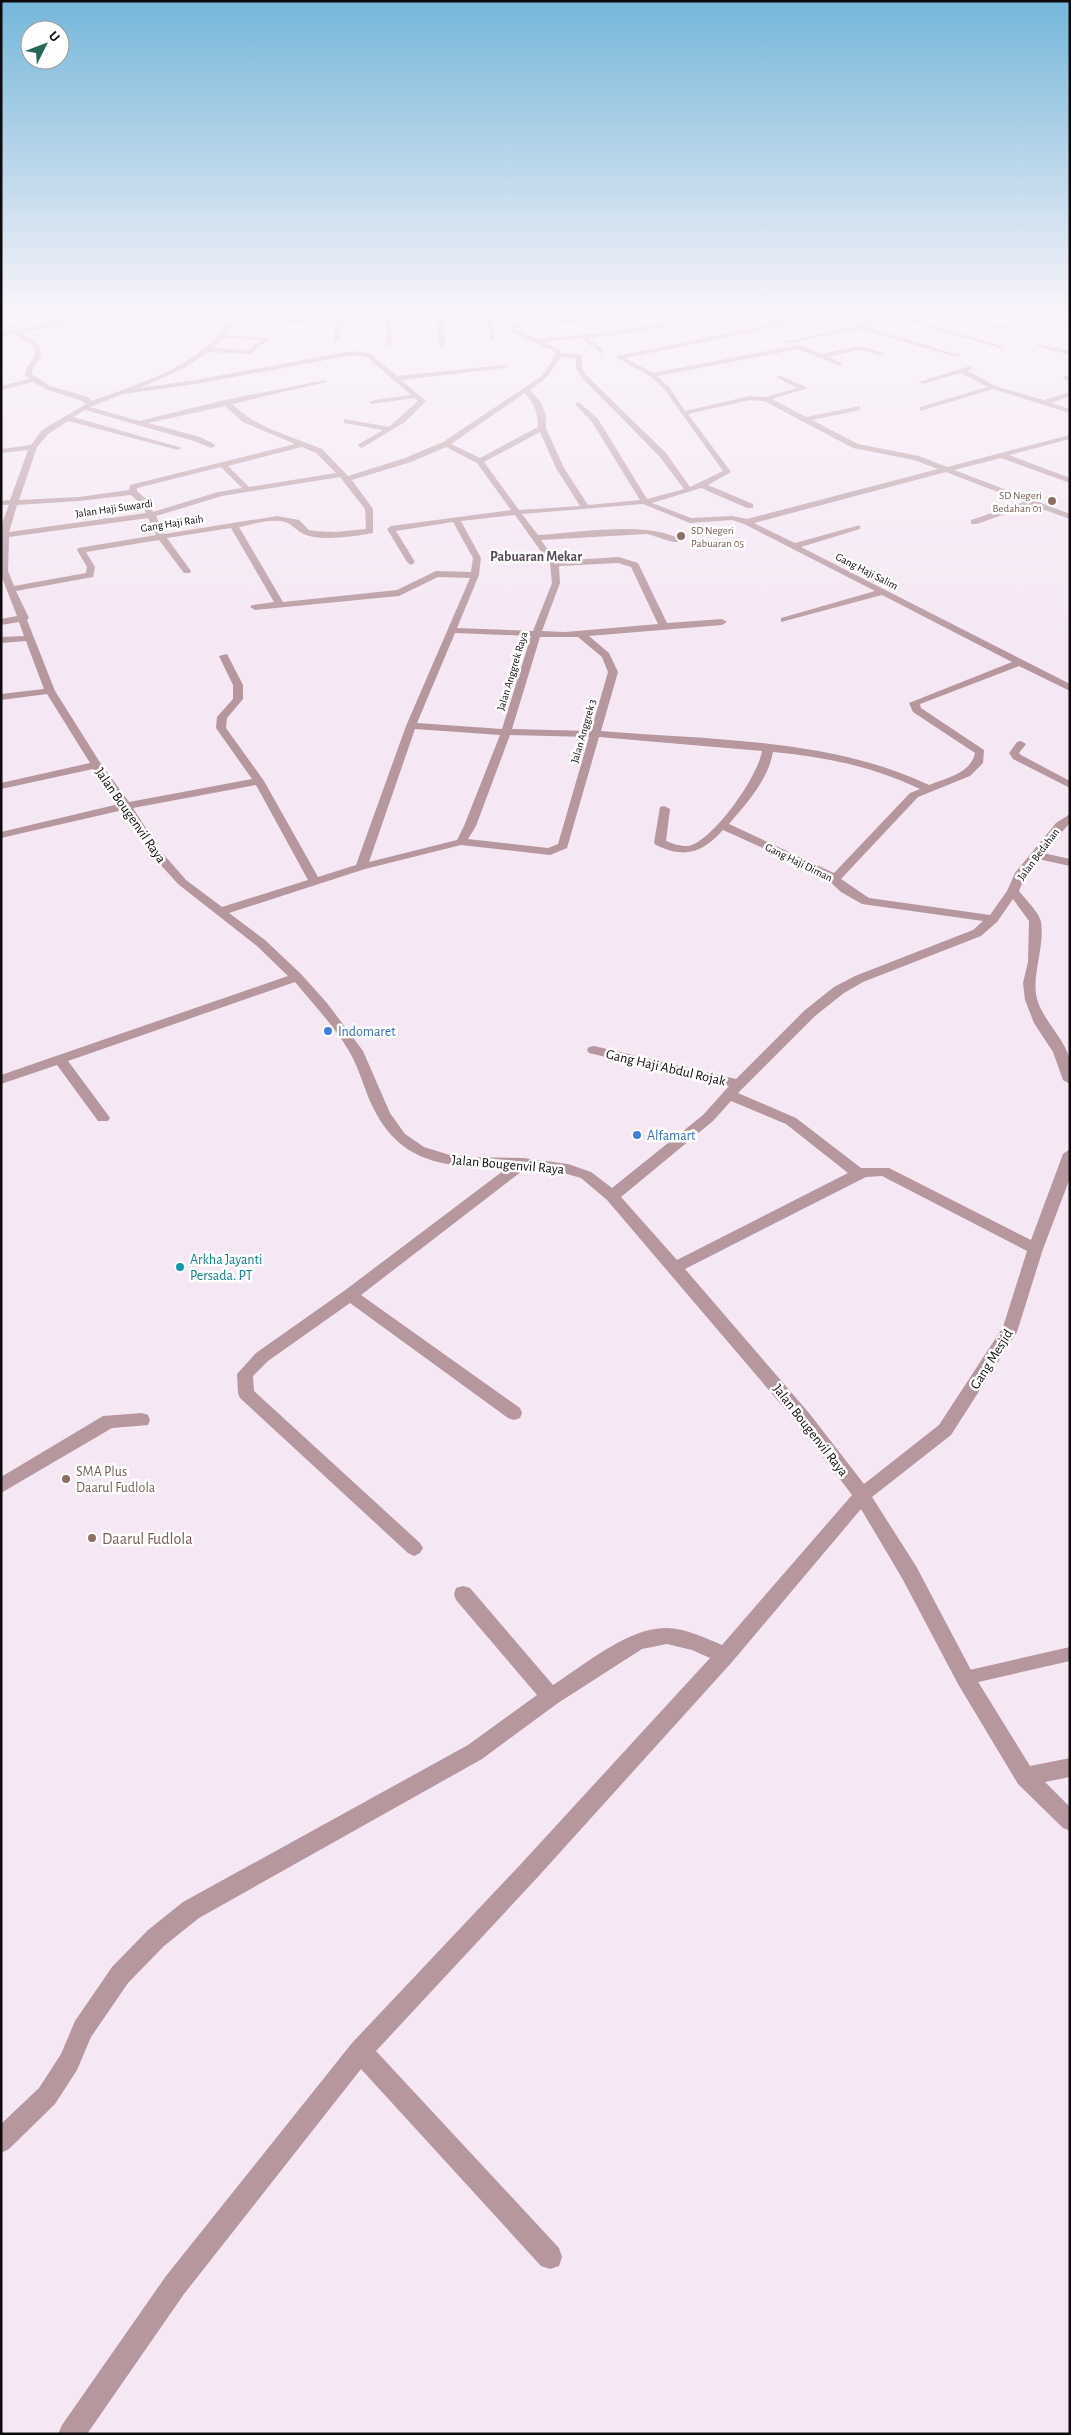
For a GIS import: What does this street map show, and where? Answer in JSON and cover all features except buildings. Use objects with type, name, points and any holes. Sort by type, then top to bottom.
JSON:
[{"type":"street","name":"Jalan Bougenvil Raya","points":[[55,426],[45,432],[33,447],[8,502],[4,530],[4,570],[24,618],[50,691],[96,765],[126,806],[154,851],[182,882],[261,943],[297,977],[356,1051],[383,1114],[400,1137],[419,1150],[455,1162],[523,1163],[568,1168],[586,1175],[612,1196],[803,1418],[862,1495],[909,1572],[965,1678],[1025,1777],[1070,1821]]},
{"type":"street","points":[[94,426],[178,448]]},
{"type":"street","points":[[148,426],[197,439],[211,446]]},
{"type":"street","points":[[257,426],[319,451],[345,477]]},
{"type":"street","points":[[374,426],[390,429]]},
{"type":"street","points":[[362,446],[394,426]]},
{"type":"street","name":"Jalan Haji Suwardi","points":[[4,530],[151,515],[201,499],[247,489],[345,477],[408,460],[446,444],[472,426]]},
{"type":"street","points":[[598,426],[646,503]]},
{"type":"street","points":[[633,426],[663,455],[689,491]]},
{"type":"street","points":[[411,562],[390,529],[518,512],[646,503],[703,486],[728,470],[694,426]]},
{"type":"street","points":[[818,426],[856,446],[916,458],[1070,518]]},
{"type":"street","points":[[480,461],[542,428],[560,468],[585,507]]},
{"type":"street","points":[[747,522],[1070,437]]},
{"type":"street","points":[[133,492],[133,487],[224,466],[304,444]]},
{"type":"street","points":[[446,444],[480,461],[554,564],[628,561],[635,565],[664,626]]},
{"type":"street","points":[[1,451],[33,447]]},
{"type":"street","points":[[1001,456],[1070,481]]},
{"type":"street","points":[[224,466],[247,489]]},
{"type":"street","name":"Gang Haji Raih","points":[[12,589],[90,575],[91,567],[81,550],[233,524],[278,518],[296,522],[306,532],[315,534],[335,535],[370,531],[369,509],[345,477]]},
{"type":"street","points":[[703,486],[750,506]]},
{"type":"street","points":[[8,502],[133,492],[146,503],[160,536],[187,571]]},
{"type":"street","name":"Gang Haji Salim","points":[[646,503],[690,522],[732,518],[747,522],[1070,688]]},
{"type":"street","points":[[974,522],[1029,503]]},
{"type":"street","points":[[360,866],[411,726],[474,575],[477,558],[456,520]]},
{"type":"street","points":[[233,524],[281,606]]},
{"type":"street","points":[[794,546],[857,527]]},
{"type":"street","points":[[536,538],[646,531],[663,534],[675,540]]},
{"type":"street","name":"Jalan Anggrek Raya","points":[[462,842],[506,732],[536,635],[556,582],[554,564]]},
{"type":"street","points":[[255,607],[281,606],[399,593],[436,574],[474,575]]},
{"type":"street","points":[[784,620],[882,592]]},
{"type":"street","points":[[1,622],[24,618]]},
{"type":"street","points":[[450,630],[536,635],[582,635],[722,622]]},
{"type":"street","name":"Jalan Anggrek 3","points":[[462,842],[550,852],[562,846],[613,672],[612,664],[607,656],[582,635]]},
{"type":"street","points":[[1,640],[31,638]]},
{"type":"street","points":[[224,656],[238,686],[238,699],[222,717],[221,728],[259,781],[314,880]]},
{"type":"street","points":[[835,879],[906,802],[927,788],[974,769],[980,757],[980,752],[972,745],[917,710],[914,703],[1020,662]]},
{"type":"street","points":[[1053,678],[1070,675]]},
{"type":"street","points":[[1,697],[50,691]]},
{"type":"street","points":[[411,726],[506,732],[595,734],[768,748],[853,759],[876,766],[927,788]]},
{"type":"street","points":[[1021,744],[1014,753],[1016,757],[1070,785]]},
{"type":"street","points":[[664,809],[659,836],[660,842],[664,845],[692,849],[697,847],[721,825],[752,788],[765,765],[768,748]]},
{"type":"street","points":[[1,786],[96,765]]},
{"type":"street","points":[[1,835],[126,806],[259,781]]},
{"type":"street","name":"Jalan Bedahan","points":[[612,1196],[708,1118],[728,1095],[810,1013],[839,990],[859,979],[977,933],[993,919],[1013,891],[1020,875],[1035,855],[1065,826],[1070,817]]},
{"type":"street","name":"Gang Haji Diman","points":[[721,825],[835,879],[845,889],[866,901],[993,919]]},
{"type":"street","points":[[219,912],[360,866],[462,842]]},
{"type":"street","points":[[1035,855],[1070,863]]},
{"type":"street","points":[[1013,891],[1035,921],[1034,962],[1029,983],[1031,1000],[1041,1023],[1065,1051],[1070,1080]]},
{"type":"street","points":[[1,1080],[59,1058],[297,977]]},
{"type":"street","name":"Gang Haji Abdul Rojak","points":[[594,1050],[739,1084]]},
{"type":"street","points":[[59,1058],[102,1118]]},
{"type":"street","points":[[728,1095],[767,1109],[791,1121],[859,1174]]},
{"type":"street","name":"Gang Mesjid","points":[[71,2434],[175,2285],[360,2051],[528,1872],[724,1656],[862,1495],[945,1430],[1011,1328],[1035,1249],[1068,1166],[1070,1154]]},
{"type":"street","points":[[414,1548],[246,1393],[245,1374],[262,1357],[350,1296],[523,1163]]},
{"type":"street","points":[[675,1267],[863,1172],[884,1171],[1035,1249]]},
{"type":"street","points":[[350,1296],[514,1413]]},
{"type":"street","points":[[1,1486],[109,1421],[142,1420]]},
{"type":"street","points":[[463,1594],[551,1697]]},
{"type":"street","points":[[1,2141],[47,2096],[69,2062],[83,2028],[120,1975],[156,1938],[191,1910],[475,1752],[551,1697],[638,1641],[667,1636],[696,1642],[724,1656]]},
{"type":"street","points":[[1025,1777],[1070,1767]]},
{"type":"street","points":[[360,2051],[550,2257]]},
{"type":"lane","points":[[965,1678],[1070,1654]]},
{"type":"place","name":"SD Negeri Bedahan 01","points":[[1052,501]]},
{"type":"place","name":"SD Negeri Pabuaran 05","points":[[681,536]]},
{"type":"place","name":"Indomaret","points":[[328,1031]]},
{"type":"place","name":"Alfamart","points":[[637,1135]]},
{"type":"place","name":"Arkha Jayanti Persada. PT","points":[[180,1267]]},
{"type":"place","name":"SMA Plus Daarul Fudlola","points":[[66,1479]]},
{"type":"place","name":"Daarul Fudlola","points":[[92,1538]]},
{"type":"district","name":"Pabuaran Mekar","points":[[536,556]]}]
